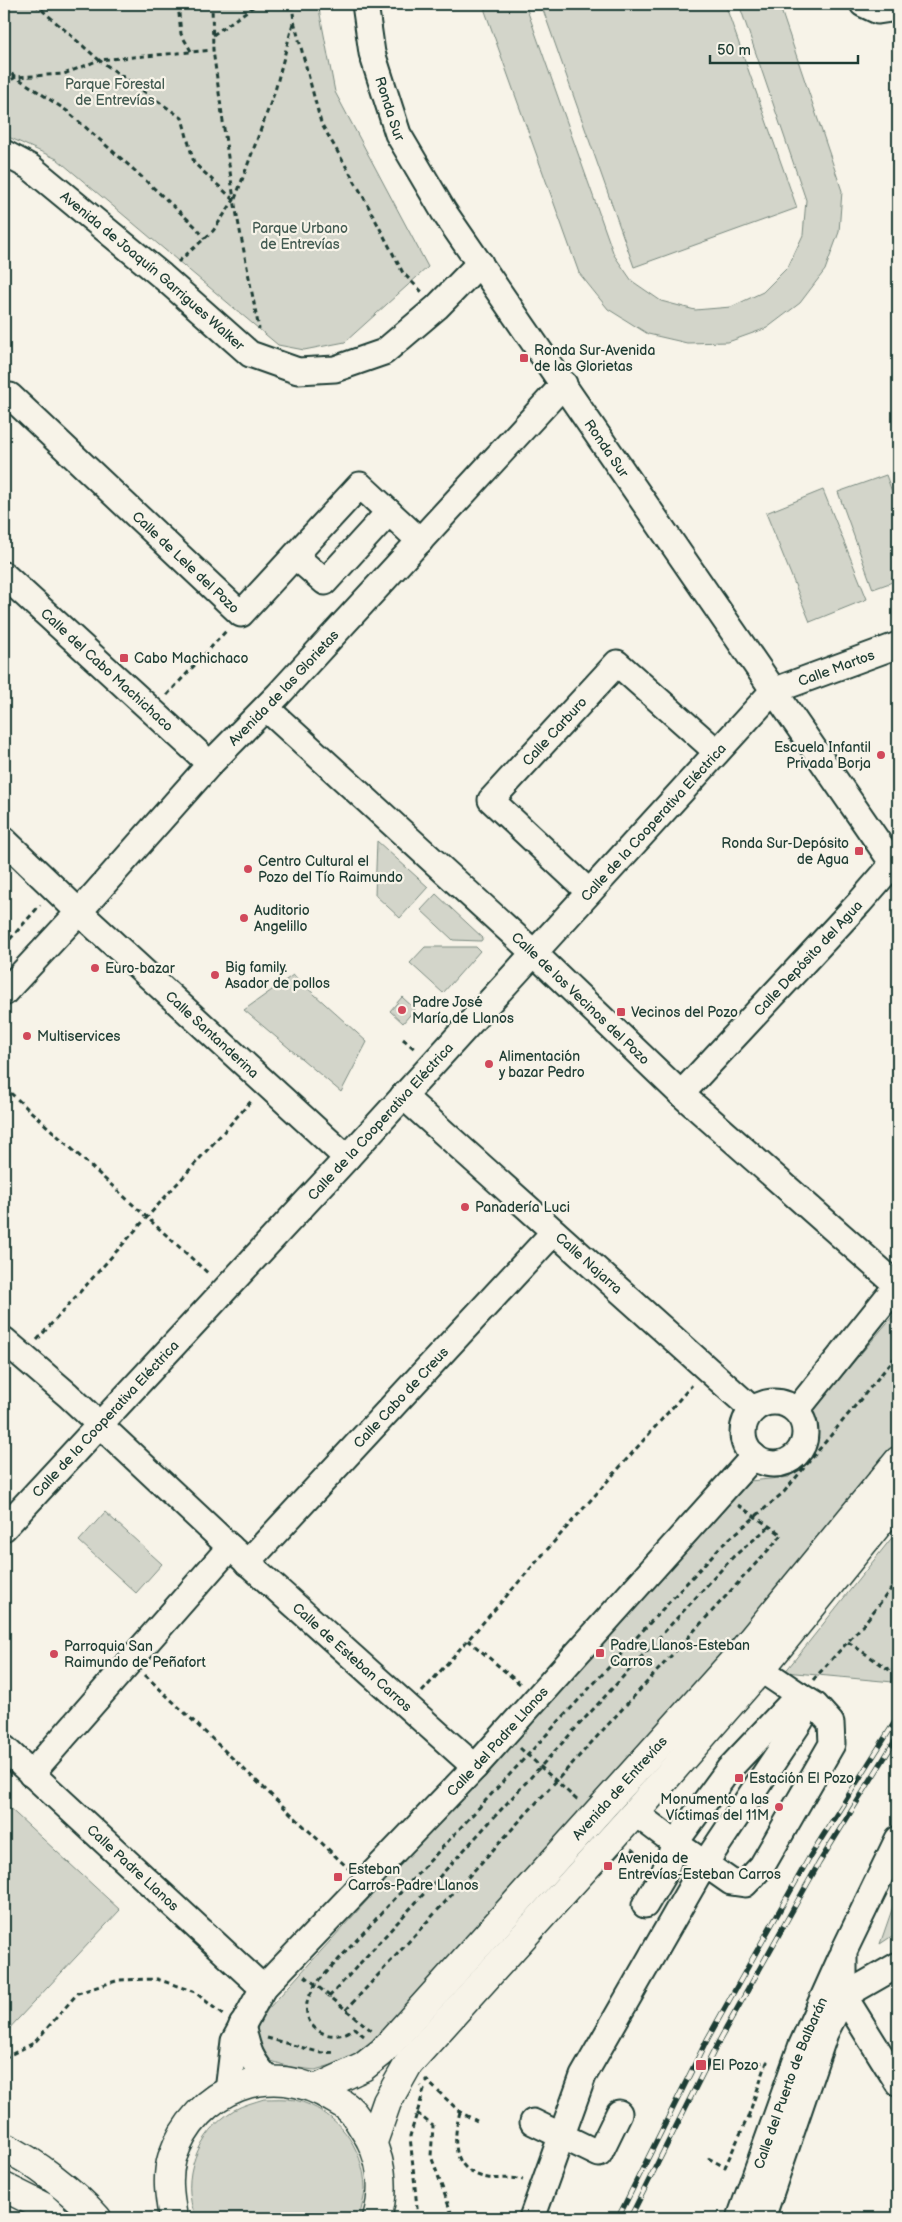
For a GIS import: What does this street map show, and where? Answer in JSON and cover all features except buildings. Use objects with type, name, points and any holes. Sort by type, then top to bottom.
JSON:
[{"type":"main road","name":"Avenida de Entrevías","points":[[373,2142],[387,2102],[409,2064],[635,1813],[898,1461]]},
{"type":"main road","name":"Avenida de Entrevías","points":[[318,2088],[363,2067],[382,2052],[749,1662],[898,1500]]},
{"type":"main road","points":[[173,2218],[168,2190],[172,2160],[184,2132],[203,2108],[228,2091],[248,2083],[270,2080],[302,2083],[318,2088],[350,2110],[373,2142],[382,2172],[382,2203],[377,2218]]},
{"type":"main road","points":[[4,2146],[21,2155],[86,2206],[98,2218]]},
{"type":"main road","points":[[4,2187],[42,2206],[55,2218]]},
{"type":"main road","points":[[4,2200],[18,2207],[31,2218]]},
{"type":"street","name":"Ronda Sur","points":[[365,4],[372,53],[398,134],[444,212],[896,867]]},
{"type":"street","points":[[867,7],[878,12],[898,8]]},
{"type":"street","name":"Avenida de Joaquín Garrigues Walker","points":[[4,153],[30,167],[162,276],[250,354],[298,371],[334,369],[384,352],[437,307],[480,262]]},
{"type":"street","name":"Avenida de las Glorietas","points":[[4,993],[79,912],[210,764],[266,708],[564,384]]},
{"type":"street","name":"Calle de Lele del Pozo","points":[[10,396],[241,614],[360,485],[420,541]]},
{"type":"street","points":[[295,556],[325,582],[389,512]]},
{"type":"street","name":"Calle del Cabo Machichaco","points":[[4,575],[210,764]]},
{"type":"street","name":"Calle Martos","points":[[773,691],[898,644]]},
{"type":"street","name":"Calle Carburo","points":[[589,892],[491,800],[617,663],[717,752]]},
{"type":"street","name":"Calle de la Cooperativa Eléctrica","points":[[4,1528],[403,1096],[773,691]]},
{"type":"street","name":"Calle de los Vecinos del Pozo","points":[[266,708],[534,952],[680,1094],[898,1284]]},
{"type":"street","name":"Calle Santanderina","points":[[4,840],[79,912],[267,1083],[346,1158]]},
{"type":"street","name":"Calle Depósito del Agua","points":[[680,1094],[860,902],[896,867]]},
{"type":"street","name":"Calle Najarra","points":[[403,1096],[753,1410]]},
{"type":"street","name":"Calle Cabo de Creus","points":[[238,1555],[554,1232]]},
{"type":"street","points":[[796,1410],[898,1284]]},
{"type":"street","name":"Calle de Esteban Carros","points":[[13,1348],[99,1425],[238,1555],[475,1767]]},
{"type":"street","points":[[774,1401],[785,1403],[796,1410],[803,1419],[806,1430],[804,1443],[798,1453],[788,1461],[776,1464],[764,1462],[754,1456],[746,1446],[743,1434],[745,1422],[753,1410],[761,1404],[774,1401]]},
{"type":"street","name":"Calle del Padre Llanos","points":[[228,2091],[234,2041],[263,1988],[475,1767],[754,1456]]},
{"type":"street","points":[[31,1774],[130,1660],[238,1555]]},
{"type":"street","points":[[635,1813],[704,1865],[731,1882],[745,1884],[762,1866],[832,1744],[831,1723],[816,1704],[749,1662]]},
{"type":"street","points":[[645,1905],[664,1874],[675,1843],[729,1769],[799,1695]]},
{"type":"street","points":[[532,2218],[560,2135],[583,2076],[704,1865],[801,1720],[799,1695]]},
{"type":"street","name":"Calle Padre Llanos","points":[[4,1748],[263,1988]]},
{"type":"street","name":"Calle del Puerto de Balbarán","points":[[740,2218],[800,2046],[898,1839]]},
{"type":"street","name":"Calle del Puerto de Balbarán","points":[[762,2218],[825,2034],[844,1996],[844,1951]]},
{"type":"street","name":"Calle del Puerto de Balbarán","points":[[844,1996],[898,1965]]},
{"type":"street","points":[[844,1996],[898,2083]]},
{"type":"street","points":[[242,2025],[247,2047],[255,2065],[270,2080]]},
{"type":"street","points":[[533,2122],[599,2154],[619,2113]]},
{"type":"path","points":[[35,4],[99,60],[182,118],[194,163],[234,200]]},
{"type":"path","points":[[178,4],[181,34],[191,52]]},
{"type":"path","points":[[212,4],[213,50],[234,200],[259,329]]},
{"type":"path","points":[[213,35],[257,4]]},
{"type":"path","points":[[292,4],[294,20],[321,124],[363,196],[403,273],[425,295]]},
{"type":"path","points":[[162,276],[213,232],[234,200],[275,91],[294,20]]},
{"type":"path","points":[[4,84],[16,77],[64,74],[99,60],[213,50]]},
{"type":"path","points":[[4,69],[67,111],[196,227],[205,239]]},
{"type":"path","points":[[152,711],[241,614]]},
{"type":"path","points":[[4,946],[55,889]]},
{"type":"path","points":[[13,1348],[147,1219],[267,1083]]},
{"type":"path","points":[[4,1087],[225,1289]]},
{"type":"path","points":[[369,2041],[354,2028],[338,2036],[328,2036],[315,2030],[308,2018],[307,2002],[316,1985],[721,1546],[784,1492],[898,1354]]},
{"type":"path","points":[[408,1708],[707,1368]]},
{"type":"path","points":[[346,2010],[782,1535],[721,1494]]},
{"type":"path","points":[[329,1997],[734,1557],[770,1526]]},
{"type":"path","points":[[799,1695],[848,1642],[898,1580]]},
{"type":"path","points":[[848,1642],[894,1673],[898,1668]]},
{"type":"path","points":[[130,1660],[364,1884]]},
{"type":"path","points":[[290,1962],[329,1997],[379,2036]]},
{"type":"path","points":[[4,2058],[34,2043],[78,1993],[119,1980],[157,1980],[195,1992],[222,2016],[263,2036],[322,2053],[341,2052]]},
{"type":"path","points":[[357,2042],[365,2038]]},
{"type":"path","points":[[708,2158],[725,2167],[748,2117],[767,2062],[759,2063]]},
{"type":"path","points":[[418,2072],[460,2112],[477,2121]]},
{"type":"path","points":[[418,2084],[424,2090],[410,2136],[418,2218]]},
{"type":"path","points":[[460,2112],[455,2140],[457,2153],[464,2167],[474,2174],[487,2178],[512,2177],[543,2187]]},
{"type":"path","points":[[417,2113],[433,2126],[431,2156],[453,2218]]},
{"type":"path","points":[[748,2117],[758,2121]]},
{"type":"green space","points":[[4,4],[318,4],[335,92],[428,267],[345,342],[304,350],[278,345],[57,159],[4,135]]},
{"type":"green space","points":[[485,4],[525,4],[614,255],[632,281],[661,301],[695,310],[731,307],[763,292],[788,267],[803,235],[806,200],[739,4],[779,4],[842,191],[839,232],[825,270],[800,303],[767,328],[728,342],[687,343],[648,334],[608,309],[579,273],[485,11]]},
{"type":"green space","points":[[541,4],[725,4],[797,208],[634,267]]},
{"type":"green space","points":[[886,475],[898,508],[898,580],[873,589],[838,492]]},
{"type":"green space","points":[[823,490],[867,599],[810,622],[766,513]]},
{"type":"green space","points":[[377,841],[428,887],[400,918],[375,895]]},
{"type":"green space","points":[[436,894],[483,938],[481,941],[453,940],[421,910]]},
{"type":"green space","points":[[425,947],[476,947],[480,951],[443,993],[410,963]]},
{"type":"green space","points":[[293,975],[367,1042],[341,1092],[244,1010]]},
{"type":"green space","points":[[402,997],[415,1009],[403,1023],[390,1011]]},
{"type":"green space","points":[[898,1310],[898,1440],[766,1609],[364,2055],[315,2070],[290,2067],[262,2058],[257,2040],[258,2020],[750,1481],[789,1477],[817,1444],[813,1410]]},
{"type":"green space","points":[[105,1512],[162,1564],[136,1593],[79,1541]]},
{"type":"green space","points":[[898,1530],[898,1675],[893,1682],[785,1672]]},
{"type":"green space","points":[[4,1803],[120,1910],[4,2034]]},
{"type":"green space","points":[[898,1894],[898,1932],[880,1944],[896,1898]]},
{"type":"green space","points":[[264,2099],[291,2099],[310,2105],[335,2121],[345,2132],[359,2158],[363,2173],[365,2192],[359,2218],[196,2218],[191,2203],[191,2172],[195,2157],[202,2143],[221,2119],[234,2110]]},
{"type":"railway","points":[[618,2218],[708,2038],[809,1858],[898,1717]]},
{"type":"railway","points":[[630,2218],[718,2043],[819,1863],[898,1736]]},
{"type":"place","name":"Ronda Sur-Avenida de las Glorietas","points":[[524,358]]},
{"type":"place","name":"Cabo Machichaco","points":[[124,658]]},
{"type":"place","name":"Escuela Infantil Privada Borja","points":[[881,755]]},
{"type":"place","name":"Ronda Sur-Depósito de Agua","points":[[859,851]]},
{"type":"place","name":"Centro Cultural el Pozo del Tío Raimundo","points":[[248,869]]},
{"type":"place","name":"Auditorio Angelillo","points":[[244,918]]},
{"type":"place","name":"Euro-bazar","points":[[95,968]]},
{"type":"place","name":"Big family. Asador de pollos","points":[[215,975]]},
{"type":"place","name":"Padre José María de Llanos","points":[[402,1010]]},
{"type":"place","name":"Vecinos del Pozo","points":[[621,1012]]},
{"type":"place","name":"Multiservices","points":[[27,1036]]},
{"type":"place","name":"Alimentación y bazar Pedro","points":[[489,1064]]},
{"type":"place","name":"Panadería Luci","points":[[465,1207]]},
{"type":"place","name":"Padre Llanos-Esteban Carros","points":[[600,1653]]},
{"type":"place","name":"Parroquia San Raimundo de Peñafort","points":[[54,1654]]},
{"type":"place","name":"Estación El Pozo","points":[[739,1778]]},
{"type":"place","name":"Monumento a las Víctimas del 11M","points":[[779,1807]]},
{"type":"place","name":"Avenida de Entrevías-Esteban Carros","points":[[608,1866]]},
{"type":"place","name":"Esteban Carros-Padre Llanos","points":[[338,1877]]},
{"type":"place","name":"El Pozo","points":[[701,2065]]},
{"type":"park label","name":"Parque Forestal de Entrevías","points":[[115,92]]},
{"type":"park label","name":"Parque Urbano de Entrevías","points":[[300,236]]}]
